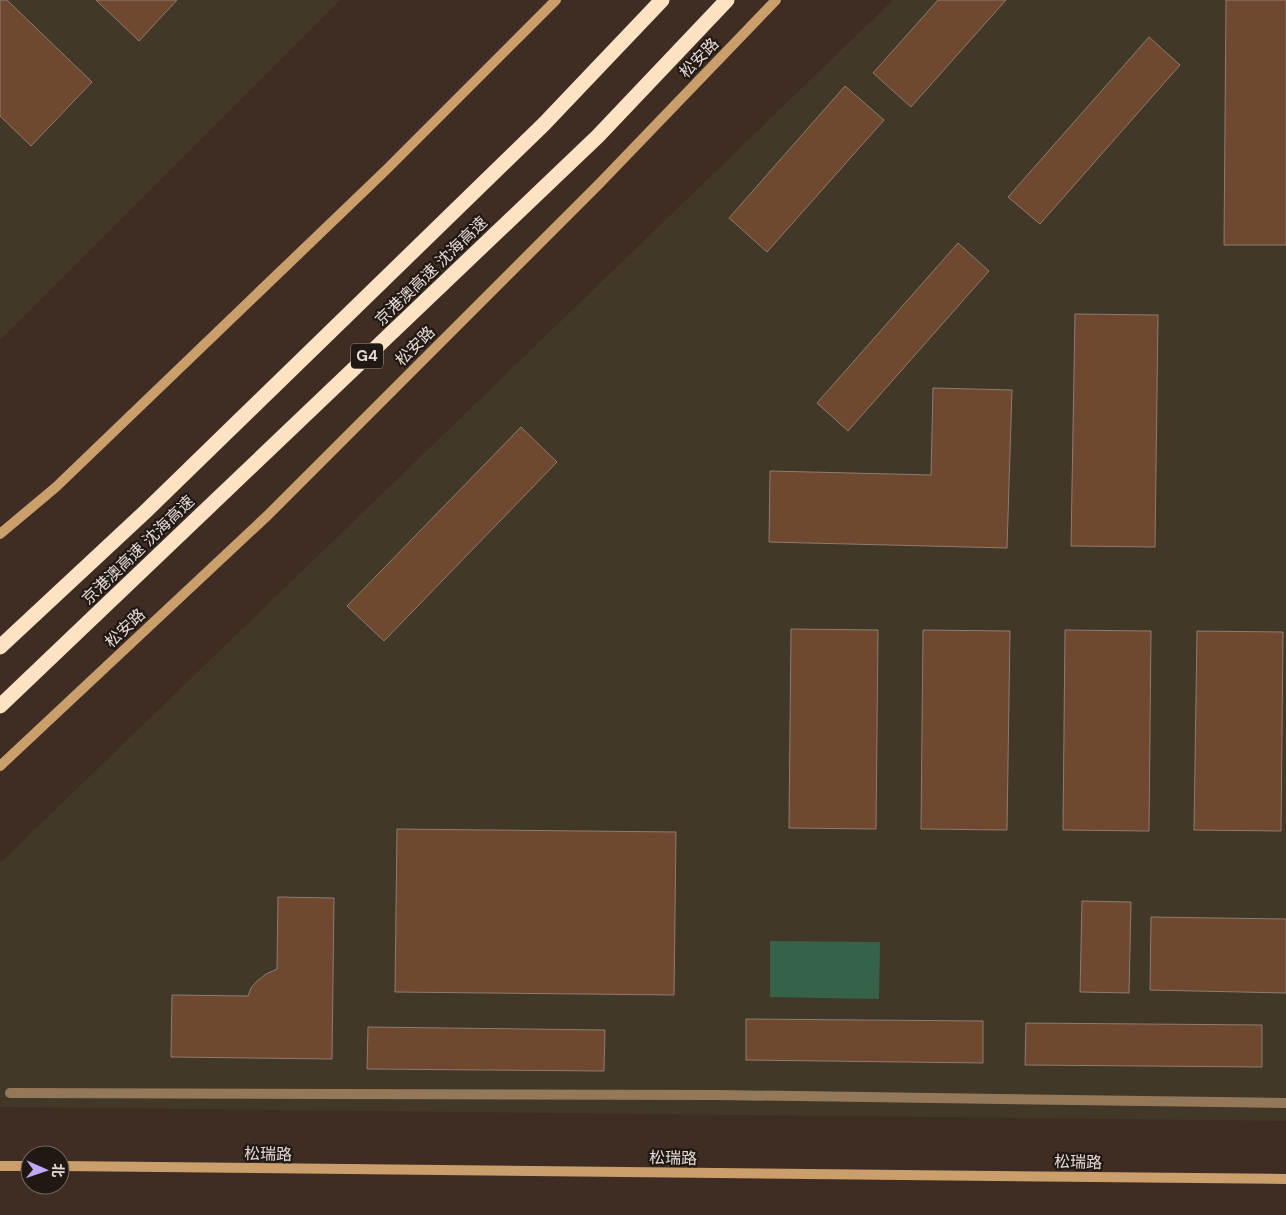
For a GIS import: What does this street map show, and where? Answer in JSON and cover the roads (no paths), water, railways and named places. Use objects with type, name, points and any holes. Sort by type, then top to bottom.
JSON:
[{"type":"highway","name":"京港澳高速 沈海高速","points":[[0,647],[146,512],[523,144],[662,0]]},
{"type":"highway","name":"京港澳高速 沈海高速","points":[[0,706],[598,136],[727,0]]},
{"type":"main road","points":[[0,534],[56,487],[386,170],[556,0]]},
{"type":"main road","name":"松安路","points":[[0,766],[268,515],[600,183],[776,0]]},
{"type":"main road","points":[[0,1166],[20,1166]]},
{"type":"main road","name":"松瑞路","points":[[70,1166],[1286,1179]]},
{"type":"street","points":[[10,1093],[718,1095],[1286,1103]]}]
